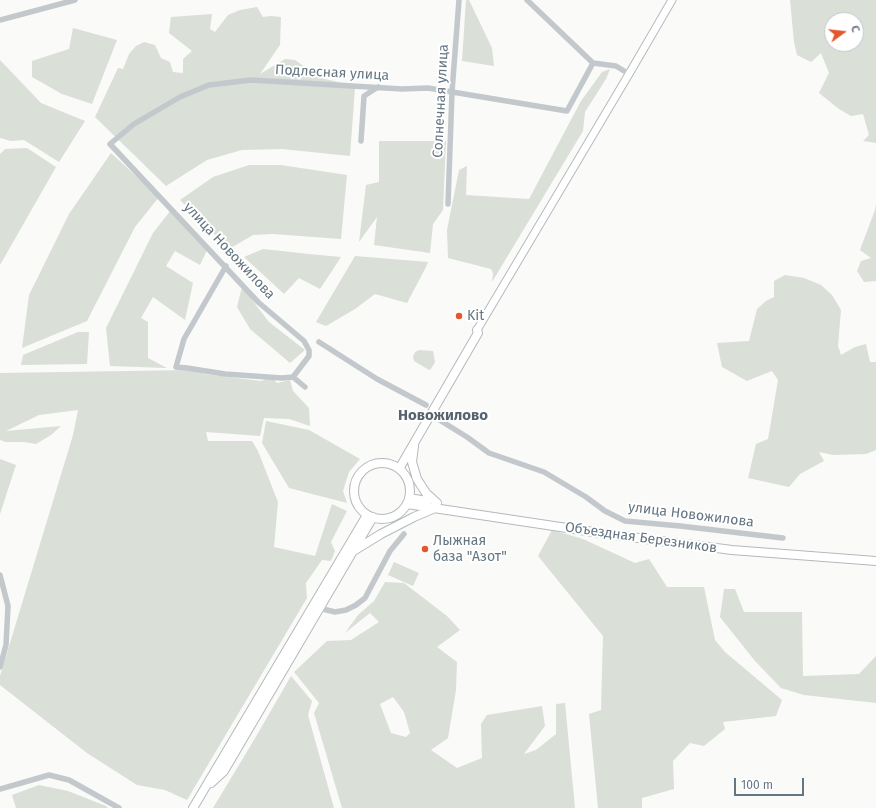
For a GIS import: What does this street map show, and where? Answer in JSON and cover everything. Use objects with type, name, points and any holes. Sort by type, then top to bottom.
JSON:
[{"type":"highway","points":[[397,468],[414,442],[478,333],[477,330]]},
{"type":"highway","points":[[397,468],[477,330]]},
{"type":"highway","points":[[353,551],[381,534],[436,506],[417,479],[412,462],[414,442]]},
{"type":"highway","points":[[387,464],[397,468],[405,476],[409,484],[408,501],[399,513],[391,518],[382,519],[370,516],[358,506],[354,488],[359,476],[369,466],[387,464]]},
{"type":"highway","name":"Объездная Березников","points":[[408,501],[607,534],[732,550],[876,560]]},
{"type":"highway","name":"Объездная Березников","points":[[436,506],[599,530],[746,546],[876,557]]},
{"type":"highway","points":[[205,789],[224,771],[353,551],[370,516]]},
{"type":"highway","points":[[193,808],[370,516]]},
{"type":"main road","points":[[477,330],[629,74],[668,2]]},
{"type":"street","points":[[0,20],[75,0]]},
{"type":"street","name":"Солнечная улица","points":[[448,204],[452,92],[459,0]]},
{"type":"street","points":[[527,0],[594,63],[616,66],[629,74]]},
{"type":"street","name":"Подлесная улица","points":[[110,144],[134,124],[180,97],[209,85],[251,80],[402,89],[428,88],[567,111],[594,63]]},
{"type":"street","points":[[361,141],[364,96],[378,87]]},
{"type":"street","name":"улица Новожилова","points":[[110,144],[226,266],[258,302],[304,341],[309,350],[309,356],[293,377]]},
{"type":"street","points":[[226,266],[184,339],[176,367],[225,374],[282,378],[293,377],[306,386]]},
{"type":"street","points":[[318,342],[377,379],[426,405]]},
{"type":"street","name":"улица Новожилова","points":[[433,416],[467,437],[489,453],[544,472],[625,522],[680,526],[783,538]]},
{"type":"street","points":[[319,608],[334,612],[346,610],[365,598],[390,551],[404,534]]},
{"type":"street","points":[[0,575],[8,606],[6,646],[0,667]]},
{"type":"street","points":[[0,789],[49,775],[69,780],[119,808]]},
{"type":"shaded area","points":[[466,0],[469,0],[492,48],[494,66],[462,61]]},
{"type":"shaded area","points":[[790,0],[876,0],[876,143],[863,141],[869,135],[863,114],[851,116],[839,109],[819,93],[829,73],[821,53],[811,62],[797,55],[794,42]]},
{"type":"shaded area","points":[[257,7],[263,17],[281,17],[280,45],[260,74],[285,59],[295,60],[321,78],[355,88],[350,156],[282,149],[242,150],[207,160],[166,186],[95,117],[118,68],[123,69],[129,54],[136,46],[144,42],[155,45],[161,58],[170,62],[173,72],[183,73],[183,59],[192,51],[169,33],[171,17],[212,14],[210,29],[215,32],[228,15],[240,10]]},
{"type":"shaded area","points":[[73,28],[117,40],[92,104],[62,94],[32,77],[32,61],[69,49]]},
{"type":"shaded area","points":[[0,60],[41,103],[85,121],[59,162],[24,140],[11,141],[0,138]]},
{"type":"shaded area","points":[[610,69],[606,79],[585,112],[583,131],[492,282],[493,273],[491,269],[448,258],[447,230],[459,170],[467,166],[466,195],[529,199],[581,101],[602,72]]},
{"type":"shaded area","points":[[379,141],[446,141],[443,210],[433,224],[430,253],[374,245],[377,217],[359,242],[366,185],[379,182]]},
{"type":"shaded area","points":[[27,148],[56,167],[0,265],[0,154],[5,149]]},
{"type":"shaded area","points":[[111,153],[159,197],[135,227],[87,321],[22,348],[29,295],[69,214]]},
{"type":"shaded area","points":[[249,165],[281,165],[347,175],[341,239],[273,234],[253,235],[229,249],[180,200],[213,177]]},
{"type":"shaded area","points":[[876,204],[876,281],[864,282],[857,271],[861,261],[871,258],[860,250]]},
{"type":"shaded area","points":[[171,210],[209,246],[200,265],[175,251],[166,266],[193,283],[185,320],[153,297],[141,318],[148,322],[148,358],[167,368],[110,366],[106,328],[153,233]]},
{"type":"shaded area","points":[[263,249],[341,257],[320,289],[299,278],[284,294],[244,257]]},
{"type":"shaded area","points":[[355,256],[428,262],[407,303],[375,294],[355,309],[326,326],[316,322]]},
{"type":"shaded area","points":[[785,275],[804,278],[821,285],[832,295],[841,310],[838,346],[841,355],[855,347],[866,344],[870,362],[876,362],[876,450],[866,454],[833,455],[819,452],[824,461],[800,474],[789,487],[748,478],[756,444],[768,439],[778,380],[772,371],[747,381],[722,367],[717,343],[749,341],[757,309],[766,301],[774,297],[774,281]]},
{"type":"shaded area","points":[[242,287],[269,322],[305,350],[290,363],[250,329],[237,307]]},
{"type":"shaded area","points":[[78,332],[89,332],[87,364],[21,365],[23,355]]},
{"type":"shaded area","points":[[419,350],[433,351],[435,362],[431,369],[429,370],[414,361],[413,357],[415,352]]},
{"type":"shaded area","points":[[191,370],[205,374],[261,381],[272,377],[277,383],[290,380],[293,391],[309,408],[310,426],[289,419],[264,418],[260,436],[206,432],[208,441],[252,441],[258,451],[278,502],[274,547],[315,556],[332,504],[347,511],[331,542],[335,551],[331,561],[322,560],[306,583],[307,598],[187,800],[165,790],[137,785],[87,753],[0,685],[0,676],[73,435],[78,410],[39,415],[6,431],[61,426],[51,435],[36,444],[6,442],[0,440],[0,373]]},
{"type":"shaded area","points":[[266,421],[309,430],[360,459],[349,472],[343,491],[347,503],[289,488],[262,443]]},
{"type":"shaded area","points":[[0,459],[16,465],[0,514]]},
{"type":"shaded area","points":[[552,530],[583,539],[635,563],[649,559],[667,587],[704,587],[715,640],[725,652],[782,700],[776,716],[723,722],[725,729],[704,746],[690,743],[673,761],[674,789],[642,798],[642,808],[598,808],[589,714],[601,710],[603,636],[538,556]]},
{"type":"shaded area","points":[[394,562],[419,573],[413,586],[388,575]]},
{"type":"shaded area","points":[[385,582],[404,583],[447,616],[460,630],[437,647],[457,662],[456,690],[448,738],[431,750],[457,768],[482,758],[481,724],[487,715],[542,706],[545,726],[524,754],[536,750],[556,734],[556,704],[565,703],[575,808],[342,808],[314,713],[319,703],[294,672],[327,641],[351,640],[379,622],[370,613],[345,633],[358,615],[374,601]],"holes":[[[393,697],[404,712],[410,733],[406,737],[391,733],[380,704]]]},
{"type":"shaded area","points":[[724,589],[735,589],[744,612],[802,612],[803,676],[859,674],[876,656],[876,703],[804,695],[781,688],[755,661],[720,617]]},
{"type":"shaded area","points":[[291,676],[312,701],[308,715],[334,808],[213,808],[254,740]]},
{"type":"shaded area","points":[[39,785],[68,791],[108,808],[16,808],[12,795]]},
{"type":"place","name":"Kit","points":[[459,316]]},
{"type":"place","name":"Лыжная база \"Азот\"","points":[[425,549]]},
{"type":"district","name":"Новожилово","points":[[443,416]]}]
